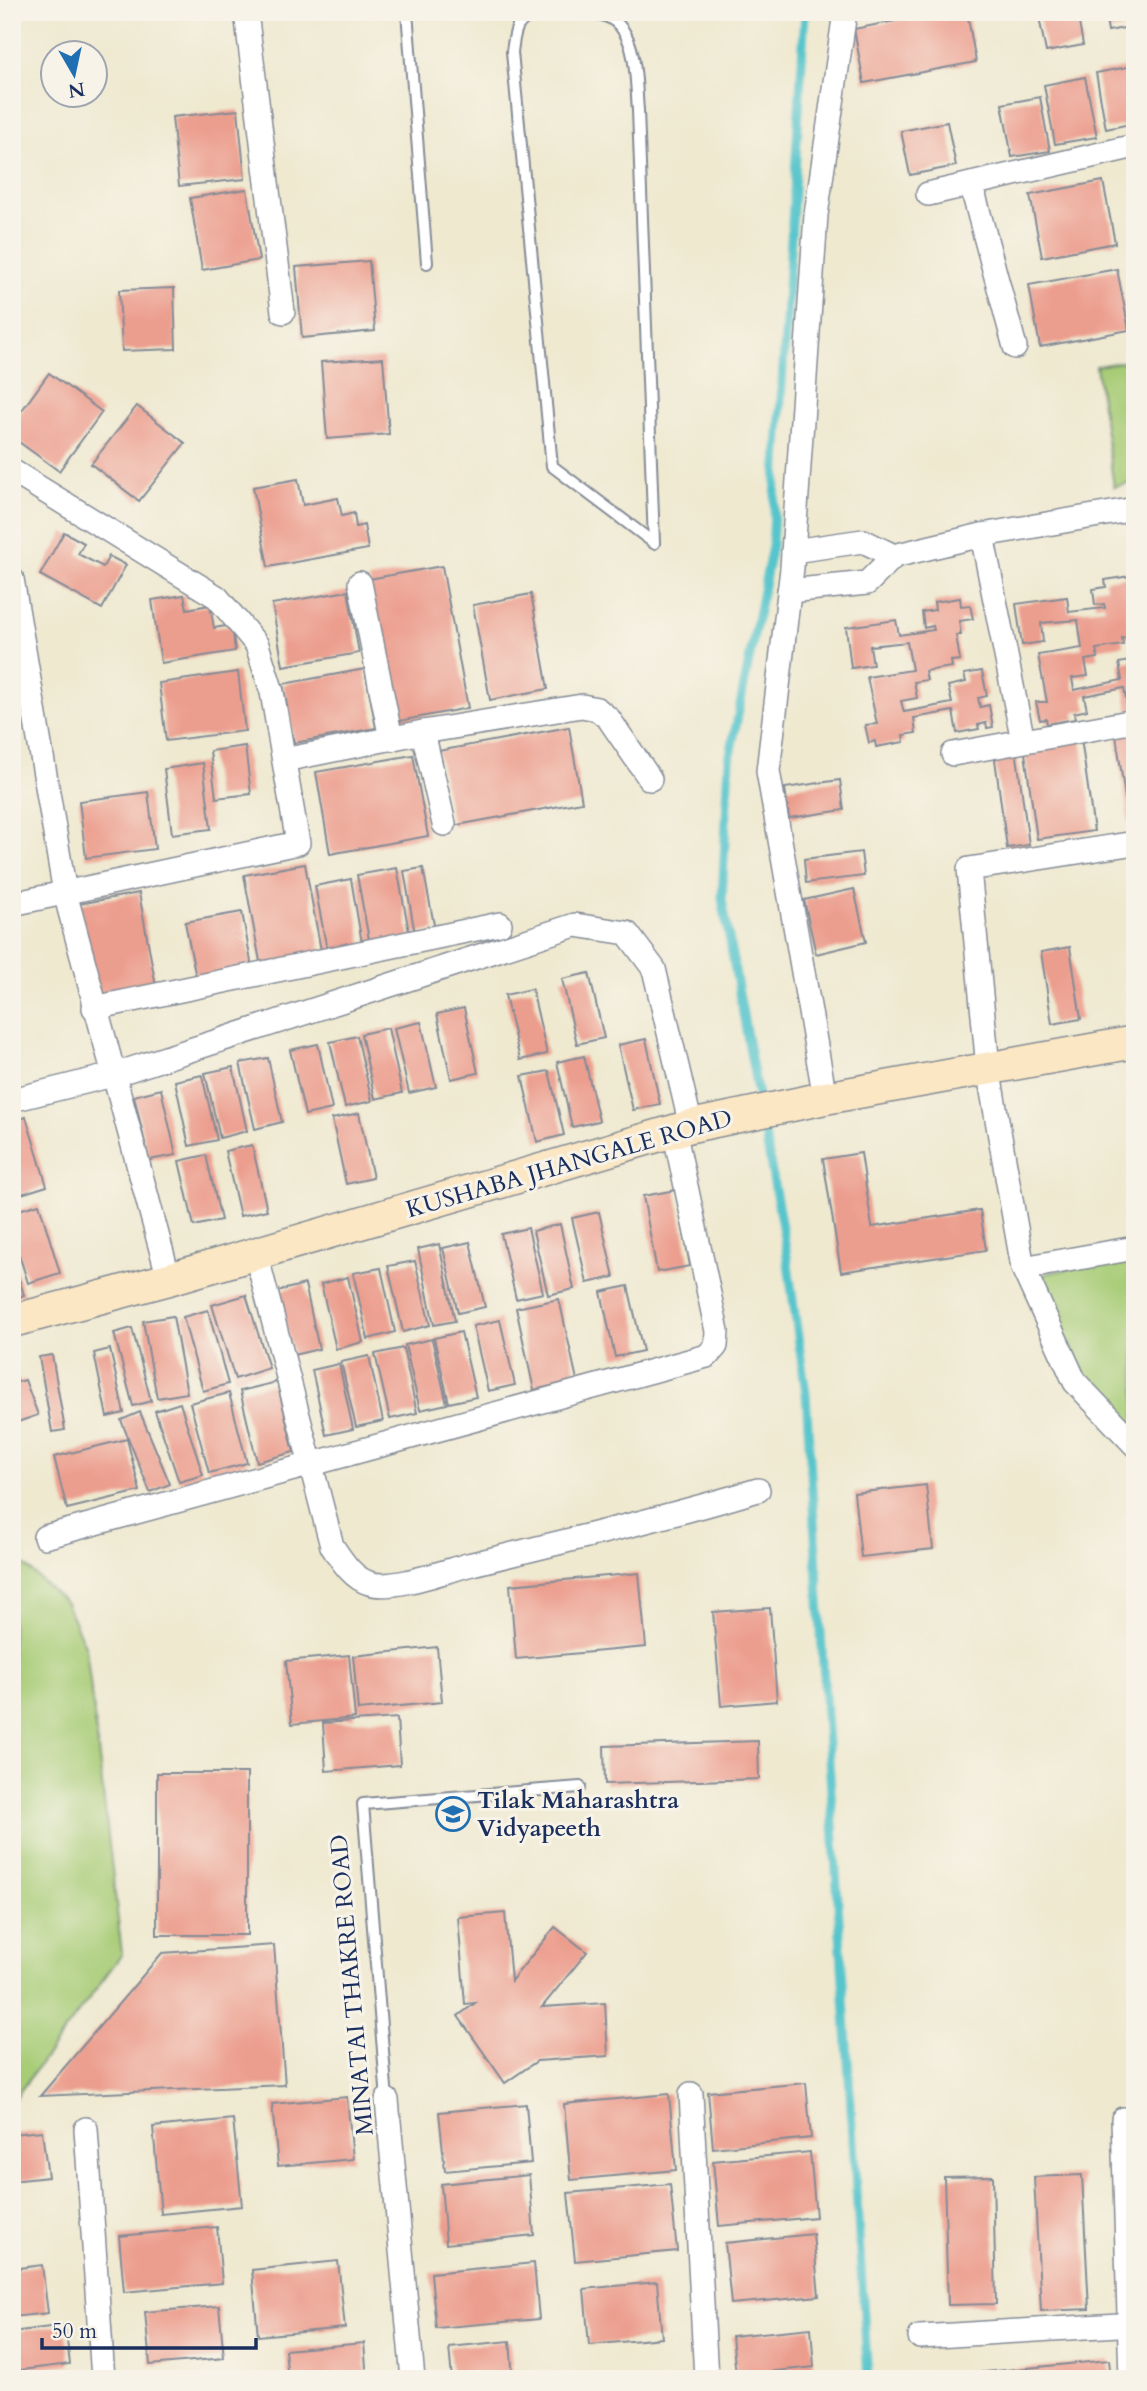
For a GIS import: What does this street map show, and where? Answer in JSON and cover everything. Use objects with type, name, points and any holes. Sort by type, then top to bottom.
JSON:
[{"type":"street","points":[[246,12],[283,312]]},
{"type":"street","points":[[812,1101],[768,771],[793,551],[816,215],[845,12]]},
{"type":"street","points":[[928,194],[1135,146]]},
{"type":"street","points":[[971,184],[1015,348]]},
{"type":"street","points":[[12,471],[217,597],[257,645],[272,692],[298,843],[12,904]]},
{"type":"street","points":[[789,591],[867,583],[894,556],[982,535],[1135,509]]},
{"type":"street","points":[[982,535],[1023,741]]},
{"type":"street","points":[[793,551],[863,541],[894,556]]},
{"type":"street","points":[[12,579],[65,893],[169,1279]]},
{"type":"street","points":[[360,583],[391,739]]},
{"type":"street","points":[[284,760],[423,732],[582,706],[597,709],[609,719],[650,779]]},
{"type":"street","points":[[953,754],[1135,721]]},
{"type":"street","points":[[423,732],[444,824]]},
{"type":"street","points":[[1135,843],[969,869],[988,1068],[1023,1268],[1075,1382],[1135,1445]]},
{"type":"street","points":[[94,1008],[500,924]]},
{"type":"street","points":[[12,1100],[113,1074],[575,925],[627,933],[654,969],[693,1126],[717,1331],[716,1346],[707,1356],[46,1537]]},
{"type":"street","name":"KUSHABA JHANGALE ROAD","points":[[12,1321],[169,1279],[693,1126],[812,1101],[1135,1042]]},
{"type":"street","points":[[1023,1268],[1135,1248]]},
{"type":"street","points":[[256,1254],[332,1546],[347,1568],[369,1584],[404,1583],[673,1516],[758,1490]]},
{"type":"street","points":[[691,2094],[706,2379]]},
{"type":"street","name":"MINATAI THAKRE ROAD","points":[[387,2100],[413,2379]]},
{"type":"street","points":[[1123,2119],[1130,2187],[1133,2324],[1131,2379]]},
{"type":"street","points":[[86,2129],[103,2379]]},
{"type":"street","points":[[920,2337],[1133,2324]]},
{"type":"lane","points":[[407,12],[427,263]]},
{"type":"lane","points":[[537,12],[526,17],[515,28],[512,52],[552,466],[653,543],[638,110],[631,48],[619,23],[602,14],[569,12]]},
{"type":"lane","name":"MINATAI THAKRE ROAD","points":[[387,2100],[363,1804],[580,1787]]},
{"type":"green space","points":[[1135,360],[1135,482],[1114,487],[1096,366]]},
{"type":"green space","points":[[1135,1254],[1135,1438],[1088,1382],[1036,1276]]},
{"type":"green space","points":[[12,1554],[66,1603],[86,1648],[122,1954],[12,2102]]},
{"type":"building","points":[[941,12],[967,12],[976,62],[864,83],[854,29]]},
{"type":"building","points":[[1077,12],[1083,45],[1046,52],[1039,17]]},
{"type":"building","points":[[1105,12],[1135,12],[1135,26],[1108,31]]},
{"type":"building","points":[[1133,66],[1135,123],[1106,129],[1096,73]]},
{"type":"building","points":[[1085,77],[1097,137],[1055,144],[1044,85]]},
{"type":"building","points":[[1040,97],[1050,151],[1012,157],[1002,104]]},
{"type":"building","points":[[238,110],[245,179],[179,186],[172,117]]},
{"type":"building","points":[[947,122],[956,166],[910,175],[901,131]]},
{"type":"building","points":[[1103,181],[1115,243],[1042,257],[1030,195]]},
{"type":"building","points":[[247,189],[259,260],[202,270],[190,198]]},
{"type":"building","points":[[369,261],[375,331],[302,338],[296,267]]},
{"type":"building","points":[[1117,269],[1129,330],[1040,347],[1029,285]]},
{"type":"building","points":[[174,288],[176,349],[122,351],[119,290]]},
{"type":"building","points":[[383,358],[389,434],[327,439],[321,362]]},
{"type":"building","points":[[49,373],[102,412],[59,471],[12,437],[12,424]]},
{"type":"building","points":[[137,406],[185,443],[139,501],[91,464]]},
{"type":"building","points":[[298,479],[303,505],[338,498],[342,516],[354,513],[356,527],[364,525],[368,549],[268,567],[253,487]]},
{"type":"building","points":[[64,532],[84,543],[78,554],[103,567],[109,556],[126,565],[102,609],[40,575]]},
{"type":"building","points":[[442,566],[468,708],[394,722],[369,579]]},
{"type":"building","points":[[1130,576],[1132,584],[1135,583],[1135,598],[1130,598],[1132,612],[1127,613],[1131,637],[1122,638],[1123,645],[1096,649],[1098,658],[1085,660],[1088,676],[1072,678],[1074,690],[1122,680],[1119,663],[1135,660],[1135,709],[1128,711],[1124,688],[1084,696],[1087,710],[1074,713],[1075,719],[1047,724],[1046,719],[1040,720],[1036,702],[1047,702],[1038,655],[1082,648],[1078,620],[1041,623],[1043,642],[1022,645],[1016,604],[1067,597],[1069,612],[1105,608],[1104,604],[1095,605],[1093,589],[1106,587],[1105,580]]},
{"type":"building","points":[[348,591],[359,653],[283,666],[272,604]]},
{"type":"building","points":[[531,594],[548,689],[490,700],[473,605]]},
{"type":"building","points":[[184,595],[187,609],[210,605],[214,628],[232,625],[235,651],[161,663],[152,600]]},
{"type":"building","points":[[960,598],[961,606],[970,605],[973,619],[959,621],[961,635],[956,635],[960,660],[951,661],[952,667],[925,671],[927,680],[914,682],[917,698],[901,701],[904,712],[952,703],[948,686],[966,682],[964,674],[982,671],[987,696],[978,698],[980,707],[989,705],[993,727],[987,728],[986,723],[978,725],[979,729],[957,733],[953,711],[914,718],[916,733],[903,735],[904,742],[876,747],[875,741],[869,743],[865,725],[877,724],[867,677],[912,670],[907,642],[870,646],[873,665],[851,668],[846,627],[896,620],[899,635],[934,630],[933,626],[924,628],[922,612],[935,610],[934,602]]},
{"type":"building","points":[[365,669],[376,728],[294,743],[283,684]]},
{"type":"building","points":[[238,672],[245,731],[166,741],[159,683]]},
{"type":"building","points":[[569,727],[582,802],[452,826],[438,751]]},
{"type":"building","points":[[1135,732],[1135,825],[1129,826],[1116,735]]},
{"type":"building","points":[[1081,738],[1094,831],[1037,839],[1024,746]]},
{"type":"building","points":[[245,746],[251,794],[216,798],[210,751]]},
{"type":"building","points":[[1016,749],[1029,845],[1007,848],[994,752]]},
{"type":"building","points":[[413,755],[428,836],[330,854],[316,772]]},
{"type":"building","points":[[203,763],[211,829],[172,834],[164,769]]},
{"type":"building","points":[[840,780],[844,810],[789,818],[785,788]]},
{"type":"building","points":[[148,792],[155,849],[86,858],[79,801]]},
{"type":"building","points":[[861,852],[864,876],[806,883],[804,859]]},
{"type":"building","points":[[305,864],[322,956],[261,967],[244,875]]},
{"type":"building","points":[[397,868],[410,937],[370,945],[357,875]]},
{"type":"building","points":[[423,868],[435,930],[415,934],[404,871]]},
{"type":"building","points":[[351,879],[363,949],[328,955],[315,886]]},
{"type":"building","points":[[854,889],[866,942],[816,954],[804,900]]},
{"type":"building","points":[[139,893],[157,992],[97,1003],[79,904]]},
{"type":"building","points":[[242,912],[253,973],[197,983],[185,922]]},
{"type":"building","points":[[1070,947],[1081,1019],[1052,1024],[1041,952]]},
{"type":"building","points":[[589,973],[604,1038],[577,1044],[562,979]]},
{"type":"building","points":[[532,989],[547,1054],[520,1060],[505,995]]},
{"type":"building","points":[[464,1008],[478,1073],[451,1079],[437,1014]]},
{"type":"building","points":[[421,1022],[436,1087],[409,1093],[394,1028]]},
{"type":"building","points":[[388,1028],[402,1093],[375,1099],[361,1034]]},
{"type":"building","points":[[357,1036],[372,1101],[345,1107],[330,1042]]},
{"type":"building","points":[[646,1039],[660,1104],[633,1110],[618,1045]]},
{"type":"building","points":[[318,1044],[332,1109],[305,1115],[290,1050]]},
{"type":"building","points":[[584,1056],[599,1121],[572,1127],[557,1062]]},
{"type":"building","points":[[268,1058],[282,1122],[255,1129],[240,1063]]},
{"type":"building","points":[[233,1067],[247,1131],[220,1138],[205,1073]]},
{"type":"building","points":[[549,1071],[564,1135],[537,1142],[522,1076]]},
{"type":"building","points":[[202,1075],[217,1140],[189,1146],[175,1081]]},
{"type":"building","points":[[161,1089],[176,1155],[149,1160],[134,1096]]},
{"type":"building","points":[[359,1113],[373,1178],[346,1184],[332,1119]]},
{"type":"building","points":[[26,1117],[47,1186],[15,1196],[12,1187],[12,1121]]},
{"type":"building","points":[[252,1145],[267,1210],[240,1216],[225,1151]]},
{"type":"building","points":[[861,1153],[872,1227],[980,1210],[986,1250],[841,1272],[823,1159]]},
{"type":"building","points":[[206,1155],[221,1220],[194,1226],[179,1161]]},
{"type":"building","points":[[676,1190],[690,1266],[657,1272],[643,1196]]},
{"type":"building","points":[[39,1204],[60,1273],[28,1283],[12,1232],[12,1212]]},
{"type":"building","points":[[599,1212],[614,1277],[587,1283],[572,1218]]},
{"type":"building","points":[[560,1224],[574,1289],[548,1295],[533,1231]]},
{"type":"building","points":[[528,1228],[543,1293],[516,1299],[501,1234]]},
{"type":"building","points":[[470,1242],[485,1307],[458,1313],[443,1248]]},
{"type":"building","points":[[439,1244],[455,1321],[434,1325],[418,1249]]},
{"type":"building","points":[[12,1257],[24,1295],[12,1299]]},
{"type":"building","points":[[415,1261],[430,1325],[403,1332],[388,1266]]},
{"type":"building","points":[[381,1268],[395,1332],[368,1339],[353,1273]]},
{"type":"building","points":[[348,1277],[363,1342],[336,1349],[321,1284]]},
{"type":"building","points":[[305,1284],[319,1349],[293,1355],[278,1291]]},
{"type":"building","points":[[628,1286],[643,1351],[615,1357],[601,1292]]},
{"type":"building","points":[[246,1295],[269,1368],[235,1379],[212,1305]]},
{"type":"building","points":[[559,1299],[577,1380],[534,1390],[516,1308]]},
{"type":"building","points":[[208,1310],[228,1384],[203,1391],[183,1317]]},
{"type":"building","points":[[173,1316],[187,1393],[157,1398],[143,1321]]},
{"type":"building","points":[[500,1320],[515,1385],[488,1391],[473,1326]]},
{"type":"building","points":[[132,1328],[151,1401],[133,1406],[114,1333]]},
{"type":"building","points":[[461,1332],[476,1397],[449,1403],[434,1338]]},
{"type":"building","points":[[432,1339],[447,1404],[420,1410],[405,1345]]},
{"type":"building","points":[[403,1348],[417,1413],[390,1419],[375,1354]]},
{"type":"building","points":[[110,1349],[124,1413],[107,1417],[94,1353]]},
{"type":"building","points":[[52,1355],[65,1430],[52,1432],[39,1357]]},
{"type":"building","points":[[369,1356],[383,1421],[356,1427],[341,1362]]},
{"type":"building","points":[[339,1364],[353,1429],[326,1435],[312,1370]]},
{"type":"building","points":[[13,1367],[18,1382],[25,1380],[38,1415],[12,1424]]},
{"type":"building","points":[[277,1382],[294,1452],[257,1462],[240,1391]]},
{"type":"building","points":[[229,1393],[247,1463],[209,1473],[190,1403]]},
{"type":"building","points":[[180,1403],[203,1475],[179,1482],[155,1411]]},
{"type":"building","points":[[140,1412],[170,1484],[150,1492],[121,1420]]},
{"type":"building","points":[[127,1439],[140,1491],[67,1509],[54,1457]]},
{"type":"building","points":[[926,1485],[933,1549],[861,1557],[854,1493]]},
{"type":"building","points":[[639,1573],[646,1647],[516,1659],[510,1585]]},
{"type":"building","points":[[770,1608],[777,1701],[721,1706],[713,1612]]},
{"type":"building","points":[[437,1647],[442,1702],[358,1710],[353,1656]]},
{"type":"building","points":[[349,1655],[355,1718],[292,1724],[286,1661]]},
{"type":"building","points":[[397,1718],[400,1765],[326,1771],[323,1723]]},
{"type":"building","points":[[758,1741],[759,1779],[605,1784],[604,1746]]},
{"type":"building","points":[[157,1773],[247,1773],[247,1935],[157,1935]]},
{"type":"building","points":[[505,1913],[511,1981],[555,1927],[587,1952],[542,2007],[605,2003],[608,2056],[537,2061],[505,2083],[458,2016],[475,2003],[465,2004],[458,1917]]},
{"type":"building","points":[[274,1945],[285,2085],[40,2096],[162,1953]]},
{"type":"building","points":[[806,2083],[811,2138],[713,2148],[708,2092]]},
{"type":"building","points":[[669,2094],[676,2170],[571,2180],[564,2104]]},
{"type":"building","points":[[347,2097],[353,2159],[278,2166],[272,2104]]},
{"type":"building","points":[[526,2104],[531,2163],[445,2171],[439,2112]]},
{"type":"building","points":[[233,2119],[242,2206],[161,2214],[153,2127]]},
{"type":"building","points":[[42,2131],[48,2177],[12,2181],[12,2134]]},
{"type":"building","points":[[810,2152],[816,2217],[719,2226],[713,2161]]},
{"type":"building","points":[[529,2175],[534,2235],[446,2244],[441,2184]]},
{"type":"building","points":[[1082,2175],[1089,2309],[1041,2311],[1034,2177]]},
{"type":"building","points":[[993,2176],[996,2304],[948,2305],[944,2177]]},
{"type":"building","points":[[670,2184],[677,2251],[575,2261],[568,2193]]},
{"type":"building","points":[[217,2227],[222,2283],[124,2292],[119,2236]]},
{"type":"building","points":[[813,2234],[819,2296],[731,2304],[725,2243]]},
{"type":"building","points":[[338,2261],[345,2328],[258,2336],[252,2270]]},
{"type":"building","points":[[534,2263],[539,2319],[436,2328],[431,2273]]},
{"type":"building","points":[[42,2265],[48,2313],[12,2317],[12,2269]]},
{"type":"building","points":[[657,2282],[662,2338],[589,2345],[584,2289]]},
{"type":"building","points":[[219,2306],[224,2358],[150,2365],[145,2312]]},
{"type":"building","points":[[65,2325],[70,2364],[12,2371],[12,2332]]},
{"type":"building","points":[[811,2328],[814,2367],[736,2375],[732,2336]]},
{"type":"building","points":[[510,2341],[513,2379],[452,2379],[449,2347]]},
{"type":"building","points":[[364,2343],[367,2379],[288,2379],[285,2350]]},
{"type":"building","points":[[1109,2360],[1111,2379],[976,2379],[976,2373]]},
{"type":"waterway","points":[[805,12],[772,546],[729,760],[722,899],[786,1249],[806,1394],[868,2379]]},
{"type":"place","name":"Tilak Maharashtra Vidyapeeth","points":[[453,1814]]}]
